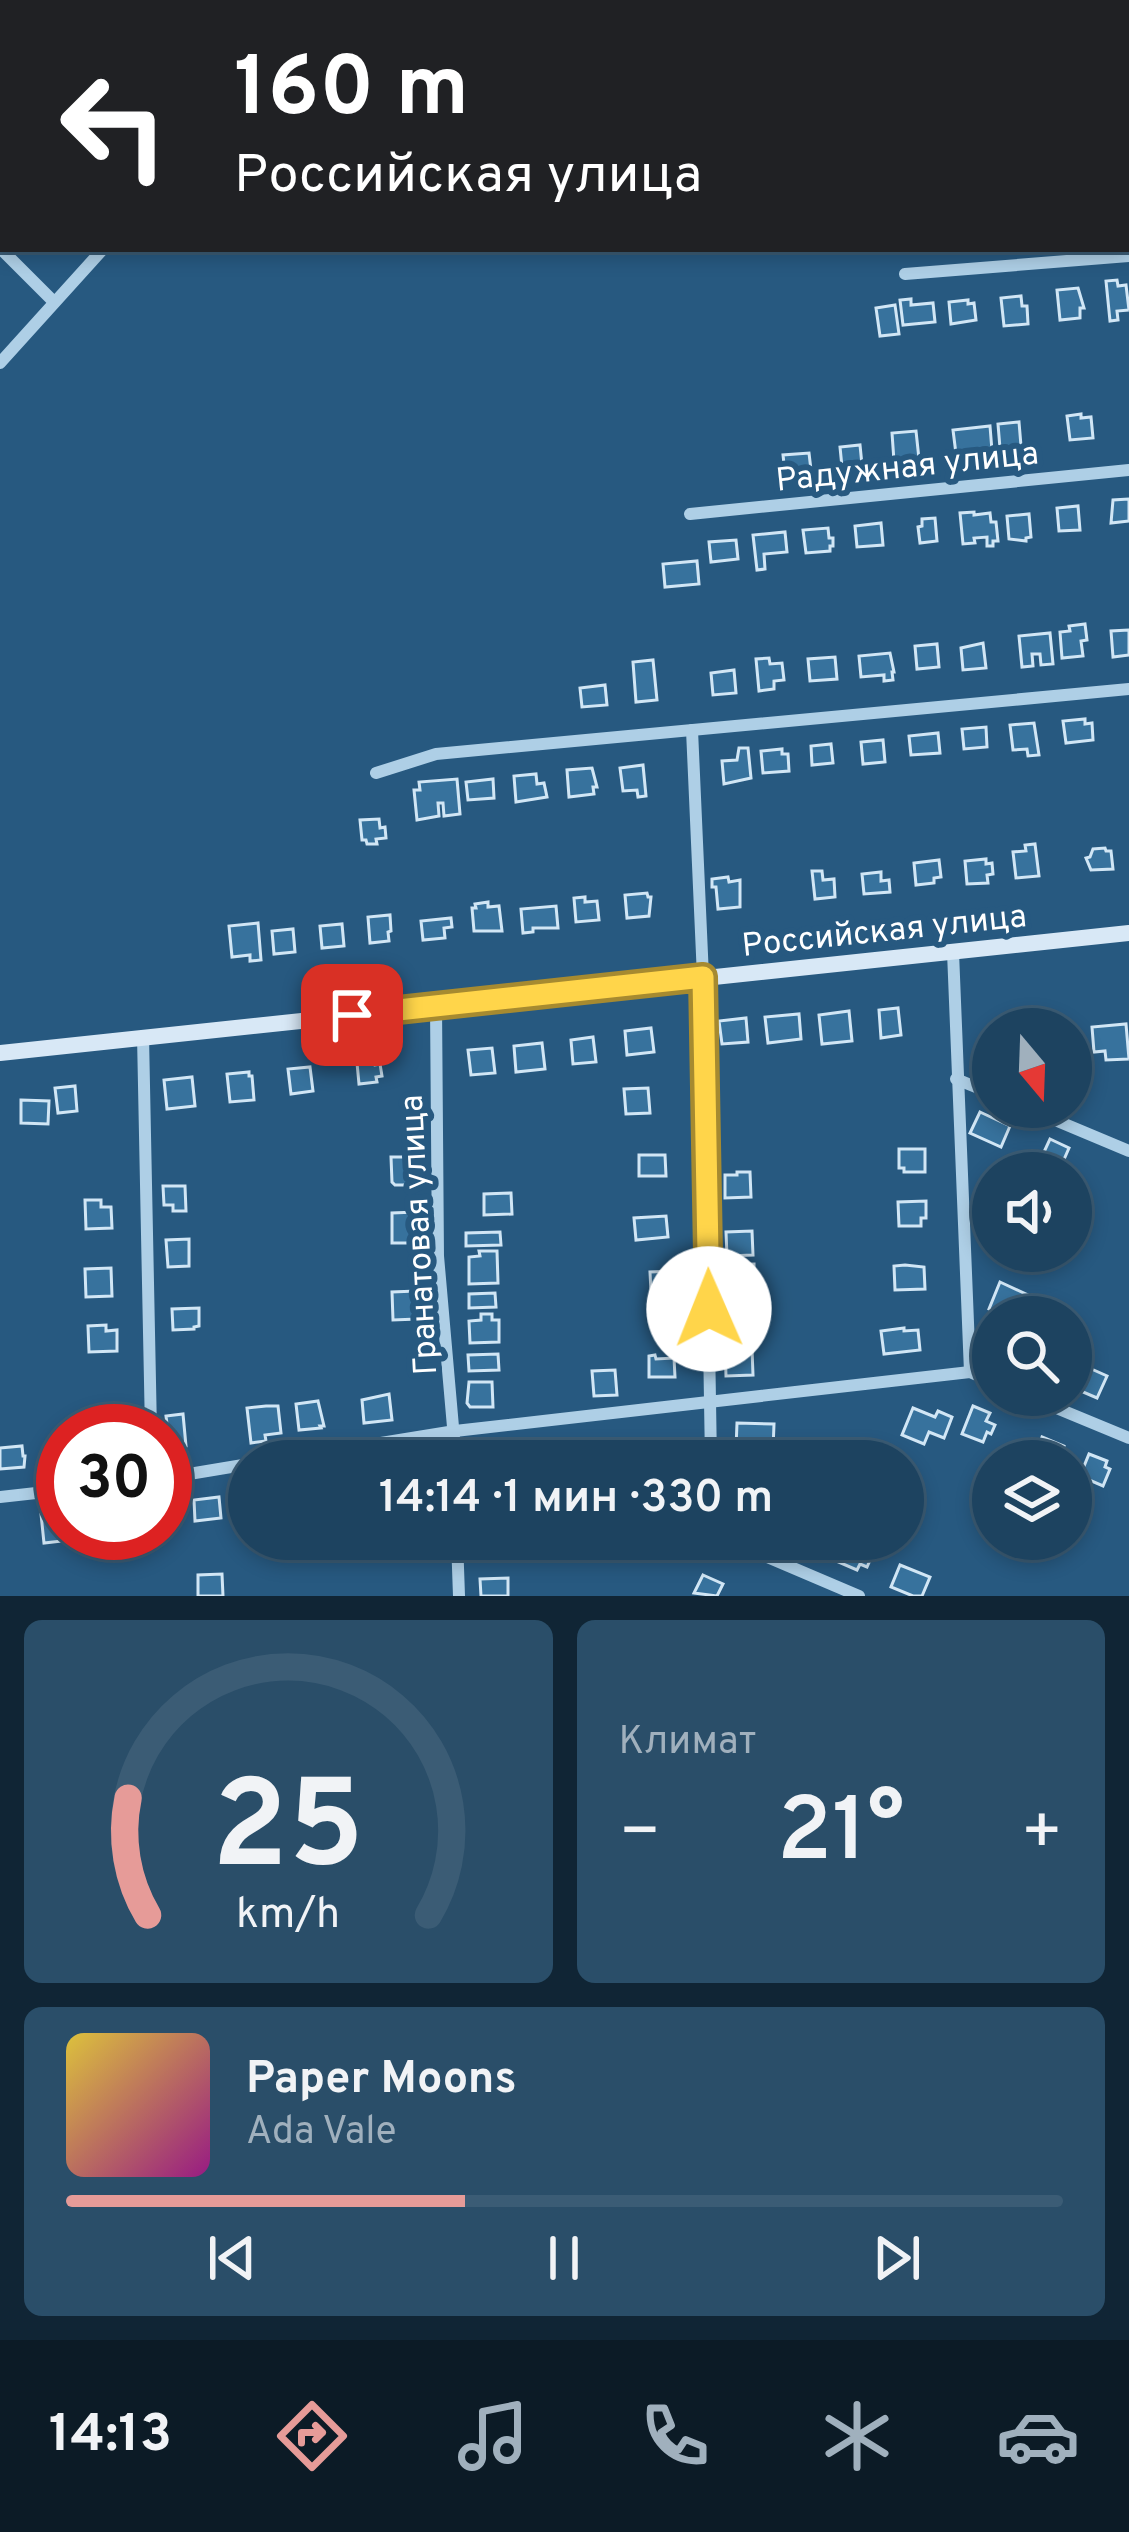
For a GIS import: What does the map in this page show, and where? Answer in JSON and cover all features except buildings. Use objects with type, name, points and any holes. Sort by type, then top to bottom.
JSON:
[{"type":"main road","name":"Российская улица","points":[[0,1053],[1129,934]]},
{"type":"street","points":[[4,252],[54,302]]},
{"type":"street","points":[[0,363],[100,252]]},
{"type":"street","points":[[905,274],[1129,256]]},
{"type":"street","name":"Радужная улица","points":[[690,514],[1129,470]]},
{"type":"street","points":[[376,773],[436,754],[1129,689]]},
{"type":"street","points":[[692,730],[703,977],[712,1440]]},
{"type":"street","points":[[400,1440],[970,1372],[952,952]]},
{"type":"street","name":"Гранатовая улица","points":[[436,1006],[438,1256],[455,1440]]},
{"type":"street","points":[[143,1036],[150,1404]]},
{"type":"street","points":[[956,1079],[972,1085]]},
{"type":"street","points":[[1074,1128],[1129,1151]]},
{"type":"street","points":[[1076,1416],[1129,1438]]},
{"type":"street","points":[[192,1474],[228,1468]]},
{"type":"street","points":[[0,1497],[36,1493]]},
{"type":"street","points":[[458,1560],[459,1596]]},
{"type":"street","points":[[775,1560],[860,1596]]},
{"type":"route","points":[[352,1015],[703,977],[709,1309]]}]
